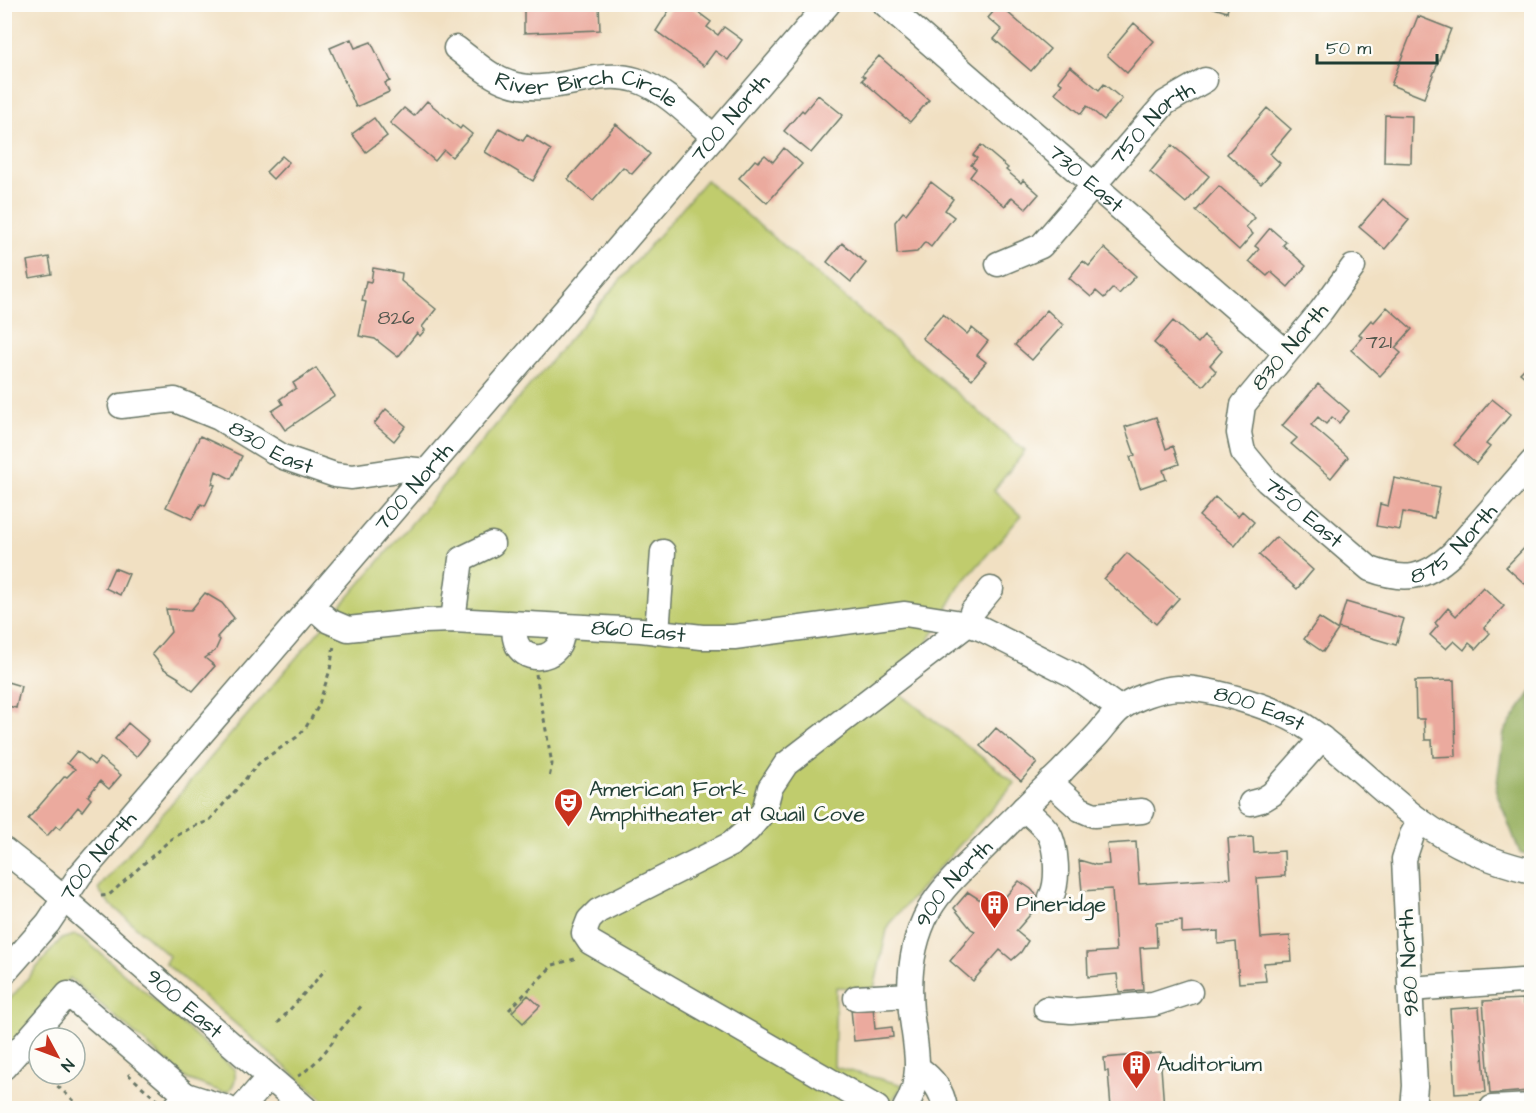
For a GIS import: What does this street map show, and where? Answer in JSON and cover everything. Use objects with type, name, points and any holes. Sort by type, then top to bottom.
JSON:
[{"type":"street","name":"700 North","points":[[4,973],[48,923],[88,866],[313,607],[828,4]]},
{"type":"street","name":"730 East","points":[[885,4],[1286,352]]},
{"type":"street","name":"River Birch Circle","points":[[456,48],[509,83],[531,87],[550,87],[608,78],[636,80],[665,96],[714,137]]},
{"type":"street","name":"750 North","points":[[998,264],[1041,246],[1165,102],[1205,80]]},
{"type":"street","name":"830 North","points":[[1239,433],[1239,417],[1243,405],[1321,311],[1353,267]]},
{"type":"street","name":"830 East","points":[[121,406],[175,400],[219,418],[283,457],[335,475],[352,477],[406,469],[428,471]]},
{"type":"street","name":"750 East","points":[[1239,433],[1243,452],[1268,481],[1370,569],[1387,575]]},
{"type":"street","name":"875 North","points":[[1387,575],[1412,577],[1439,566],[1532,462]]},
{"type":"street","points":[[453,620],[461,559],[492,544]]},
{"type":"street","points":[[657,632],[663,552]]},
{"type":"street","points":[[877,1108],[590,942],[584,933],[589,920],[598,911],[731,844],[748,831],[764,811],[770,788],[786,764],[968,624],[972,612],[991,589]]},
{"type":"street","name":"860 East","points":[[313,607],[329,621],[348,629],[453,620],[657,632],[702,637],[734,637],[905,614],[968,624]]},
{"type":"street","points":[[516,624],[514,637],[520,649],[535,658],[547,656],[554,651],[562,638],[562,626]]},
{"type":"street","points":[[968,624],[1073,675],[1120,709]]},
{"type":"street","name":"800 East","points":[[1120,709],[1149,695],[1169,689],[1190,689],[1233,698],[1291,718],[1322,738],[1420,821],[1448,839],[1481,855],[1532,871]]},
{"type":"street","name":"900 North","points":[[905,1108],[913,1092],[918,1068],[910,995],[911,968],[915,945],[930,909],[953,879],[1096,737],[1120,709]]},
{"type":"street","points":[[1251,803],[1272,794],[1322,738]]},
{"type":"street","points":[[1050,782],[1080,809],[1094,815],[1142,811]]},
{"type":"street","points":[[1024,808],[1048,833],[1052,844],[1056,888],[1051,897]]},
{"type":"street","name":"980 North","points":[[1413,1108],[1415,1086],[1404,859],[1412,835],[1420,821]]},
{"type":"street","name":"900 East","points":[[4,850],[64,899],[305,1108]]},
{"type":"street","points":[[1410,989],[1521,981]]},
{"type":"street","points":[[1046,1009],[1071,1011],[1153,1004],[1190,992]]},
{"type":"street","points":[[4,1067],[68,994],[181,1102],[227,1108]]},
{"type":"street","points":[[856,998],[910,995]]},
{"type":"street","points":[[918,1068],[933,1079],[941,1093],[945,1108]]},
{"type":"street","points":[[243,1108],[268,1077]]},
{"type":"street","points":[[1492,1108],[1532,1106]]},
{"type":"path","points":[[101,896],[109,895],[171,839],[192,827],[209,821],[260,762],[297,737],[318,707],[330,670],[335,640]]},
{"type":"path","points":[[535,658],[534,666],[552,764],[549,778]]},
{"type":"path","points":[[509,1010],[553,965],[577,960],[590,942]]},
{"type":"path","points":[[278,1023],[326,969]]},
{"type":"path","points":[[297,1076],[304,1073],[315,1060],[319,1059],[364,1003]]},
{"type":"path","points":[[57,1086],[82,1108]]},
{"type":"green space","points":[[706,180],[1025,451],[994,490],[1021,516],[959,587],[899,693],[1015,783],[888,925],[874,989],[836,987],[834,1067],[903,1085],[887,1108],[333,1108],[165,963],[169,956],[109,903],[98,889]]},
{"type":"green space","points":[[1531,692],[1531,854],[1520,853],[1496,791],[1504,732]]},
{"type":"green space","points":[[75,935],[84,939],[234,1069],[235,1080],[229,1091],[222,1092],[187,1079],[70,978],[5,1054],[5,1005],[61,939]]},
{"type":"building","points":[[524,4],[599,4],[600,30],[524,33]]},
{"type":"building","points":[[673,4],[687,4],[711,22],[707,27],[718,35],[724,27],[742,40],[728,60],[715,51],[704,66],[656,31]]},
{"type":"building","points":[[1201,4],[1229,4],[1227,12]]},
{"type":"building","points":[[999,5],[1050,49],[1031,71],[994,39],[1002,30],[988,18]]},
{"type":"building","points":[[1418,16],[1451,29],[1424,98],[1391,85]]},
{"type":"building","points":[[1134,23],[1154,41],[1127,73],[1107,55]]},
{"type":"building","points":[[351,39],[355,48],[371,42],[390,81],[385,83],[389,92],[356,107],[330,48]]},
{"type":"building","points":[[879,56],[929,100],[910,122],[862,80],[865,77],[862,75]]},
{"type":"building","points":[[1070,66],[1099,90],[1104,84],[1122,99],[1104,120],[1087,106],[1081,114],[1055,93],[1062,84],[1058,81]]},
{"type":"building","points":[[818,95],[843,115],[811,153],[784,131]]},
{"type":"building","points":[[427,101],[460,129],[462,126],[472,134],[452,157],[444,150],[435,161],[390,123],[404,108],[414,116]]},
{"type":"building","points":[[1267,108],[1291,129],[1270,154],[1280,163],[1261,184],[1227,154]]},
{"type":"building","points":[[1385,115],[1412,116],[1411,163],[1384,162]]},
{"type":"building","points":[[374,118],[387,136],[366,152],[352,134]]},
{"type":"building","points":[[616,124],[650,154],[632,174],[623,167],[593,201],[568,179]]},
{"type":"building","points":[[499,128],[523,141],[527,135],[551,150],[533,181],[485,152]]},
{"type":"building","points":[[981,145],[1008,168],[1006,170],[1021,183],[1023,180],[1039,194],[1026,209],[1012,197],[1005,206],[970,177],[976,169],[971,165],[977,158],[973,155]]},
{"type":"building","points":[[1172,145],[1209,176],[1186,203],[1150,172]]},
{"type":"building","points":[[784,148],[802,164],[767,203],[739,178],[755,160],[758,162],[765,155],[773,162]]},
{"type":"building","points":[[282,156],[289,162],[273,179],[266,172]]},
{"type":"building","points":[[931,182],[953,199],[945,210],[954,217],[931,247],[925,242],[917,252],[897,254],[895,222],[903,212],[906,214]]},
{"type":"building","points":[[1219,186],[1255,218],[1246,227],[1253,234],[1239,250],[1196,211]]},
{"type":"building","points":[[1383,199],[1409,220],[1385,249],[1359,227]]},
{"type":"building","points":[[1270,228],[1286,242],[1283,245],[1306,266],[1288,287],[1271,272],[1267,276],[1249,261],[1259,249],[1255,246]]},
{"type":"building","points":[[842,243],[866,263],[851,282],[827,262]]},
{"type":"building","points":[[1104,248],[1136,276],[1119,294],[1113,288],[1104,298],[1096,291],[1091,297],[1069,278],[1083,261],[1089,266]]},
{"type":"building","points":[[49,257],[52,274],[30,278],[27,261]]},
{"type":"building","points":[[373,268],[402,273],[401,281],[436,309],[422,327],[425,330],[420,336],[417,333],[398,357],[375,339],[359,336],[366,302],[362,301],[366,281],[371,282]]},
{"type":"building","points":[[1387,307],[1412,329],[1395,348],[1401,353],[1380,376],[1351,350],[1362,337],[1359,334]]},
{"type":"building","points":[[1047,310],[1063,325],[1032,360],[1015,345]]},
{"type":"building","points":[[943,314],[967,334],[972,328],[988,341],[977,355],[986,362],[972,379],[922,338]]},
{"type":"building","points":[[1173,321],[1198,343],[1204,336],[1222,351],[1210,365],[1216,371],[1203,386],[1154,343]]},
{"type":"building","points":[[1532,361],[1532,383],[1520,373]]},
{"type":"building","points":[[316,368],[335,396],[285,430],[272,411],[283,404],[280,399],[296,388],[293,383]]},
{"type":"building","points":[[1318,384],[1349,411],[1339,423],[1332,417],[1326,424],[1318,417],[1311,425],[1348,457],[1331,478],[1291,444],[1297,438],[1282,426]]},
{"type":"building","points":[[1492,399],[1511,414],[1486,444],[1490,447],[1476,464],[1454,445]]},
{"type":"building","points":[[386,409],[406,426],[394,441],[374,424]]},
{"type":"building","points":[[1156,417],[1166,449],[1173,446],[1179,464],[1163,470],[1166,479],[1140,488],[1130,457],[1135,455],[1125,427]]},
{"type":"building","points":[[200,436],[242,456],[231,479],[216,471],[212,484],[215,485],[205,506],[201,504],[192,519],[166,507]]},
{"type":"building","points":[[1394,478],[1440,487],[1434,518],[1403,512],[1400,530],[1376,526],[1380,504],[1388,506]]},
{"type":"building","points":[[1215,497],[1238,516],[1242,511],[1254,522],[1235,546],[1199,516]]},
{"type":"building","points":[[1276,537],[1313,570],[1297,589],[1259,555]]},
{"type":"building","points":[[1532,540],[1532,576],[1525,584],[1506,567]]},
{"type":"building","points":[[1127,553],[1179,598],[1156,624],[1104,579]]},
{"type":"building","points":[[114,568],[129,574],[120,595],[105,588]]},
{"type":"building","points":[[1483,587],[1504,606],[1484,628],[1490,633],[1476,649],[1469,643],[1464,650],[1454,641],[1446,649],[1430,635],[1438,626],[1435,623],[1448,608],[1456,616]]},
{"type":"building","points":[[205,593],[222,603],[234,618],[217,637],[220,640],[215,651],[205,658],[215,666],[193,691],[179,678],[164,669],[152,654],[171,632],[166,609],[191,610]]},
{"type":"building","points":[[1346,602],[1404,619],[1396,645],[1338,628]]},
{"type":"building","points":[[1319,618],[1338,630],[1323,652],[1304,639]]},
{"type":"building","points":[[1454,680],[1456,756],[1433,757],[1432,740],[1425,740],[1424,719],[1416,719],[1415,681]]},
{"type":"building","points":[[4,681],[21,686],[16,708],[4,705]]},
{"type":"building","points":[[128,723],[149,741],[136,757],[115,739]]},
{"type":"building","points":[[996,728],[1037,763],[1021,781],[980,746]]},
{"type":"building","points":[[77,751],[94,765],[100,758],[121,775],[109,789],[100,781],[88,796],[91,799],[82,811],[78,807],[60,829],[56,826],[47,836],[28,819],[65,776],[67,777],[75,769],[67,763]]},
{"type":"building","points":[[1253,837],[1254,853],[1284,851],[1285,876],[1257,878],[1261,938],[1290,936],[1292,961],[1264,963],[1266,981],[1239,983],[1236,942],[1218,944],[1218,931],[1182,933],[1182,921],[1156,923],[1157,947],[1140,948],[1143,990],[1119,992],[1117,974],[1088,977],[1087,953],[1116,951],[1112,889],[1082,891],[1079,860],[1096,865],[1109,864],[1107,844],[1136,842],[1139,884],[1231,878],[1228,838]]},
{"type":"building","name":"Pineridge","points":[[1019,881],[1031,889],[1042,901],[1016,931],[1028,941],[1012,960],[1000,950],[973,981],[950,961],[975,931],[954,908],[968,892],[994,910]]},
{"type":"building","points":[[528,995],[540,1006],[523,1023],[512,1012]]},
{"type":"building","points":[[1523,999],[1523,1004],[1532,1003],[1532,1078],[1530,1078],[1527,1065],[1529,1091],[1490,1094],[1483,1001]]},
{"type":"building","points":[[873,1006],[875,1029],[892,1027],[893,1037],[854,1041],[851,1009]]},
{"type":"building","points":[[1479,1007],[1486,1092],[1455,1094],[1450,1009]]},
{"type":"building","name":"Auditorium","points":[[1163,1054],[1164,1066],[1161,1067],[1164,1108],[1111,1108],[1108,1071],[1105,1071],[1104,1058]]},
{"type":"place","name":"American Fork Amphitheater at Quail Cove","points":[[568,828]]},
{"type":"place","name":"Pineridge","points":[[995,930]]},
{"type":"place","name":"Auditorium","points":[[1136,1090]]}]
